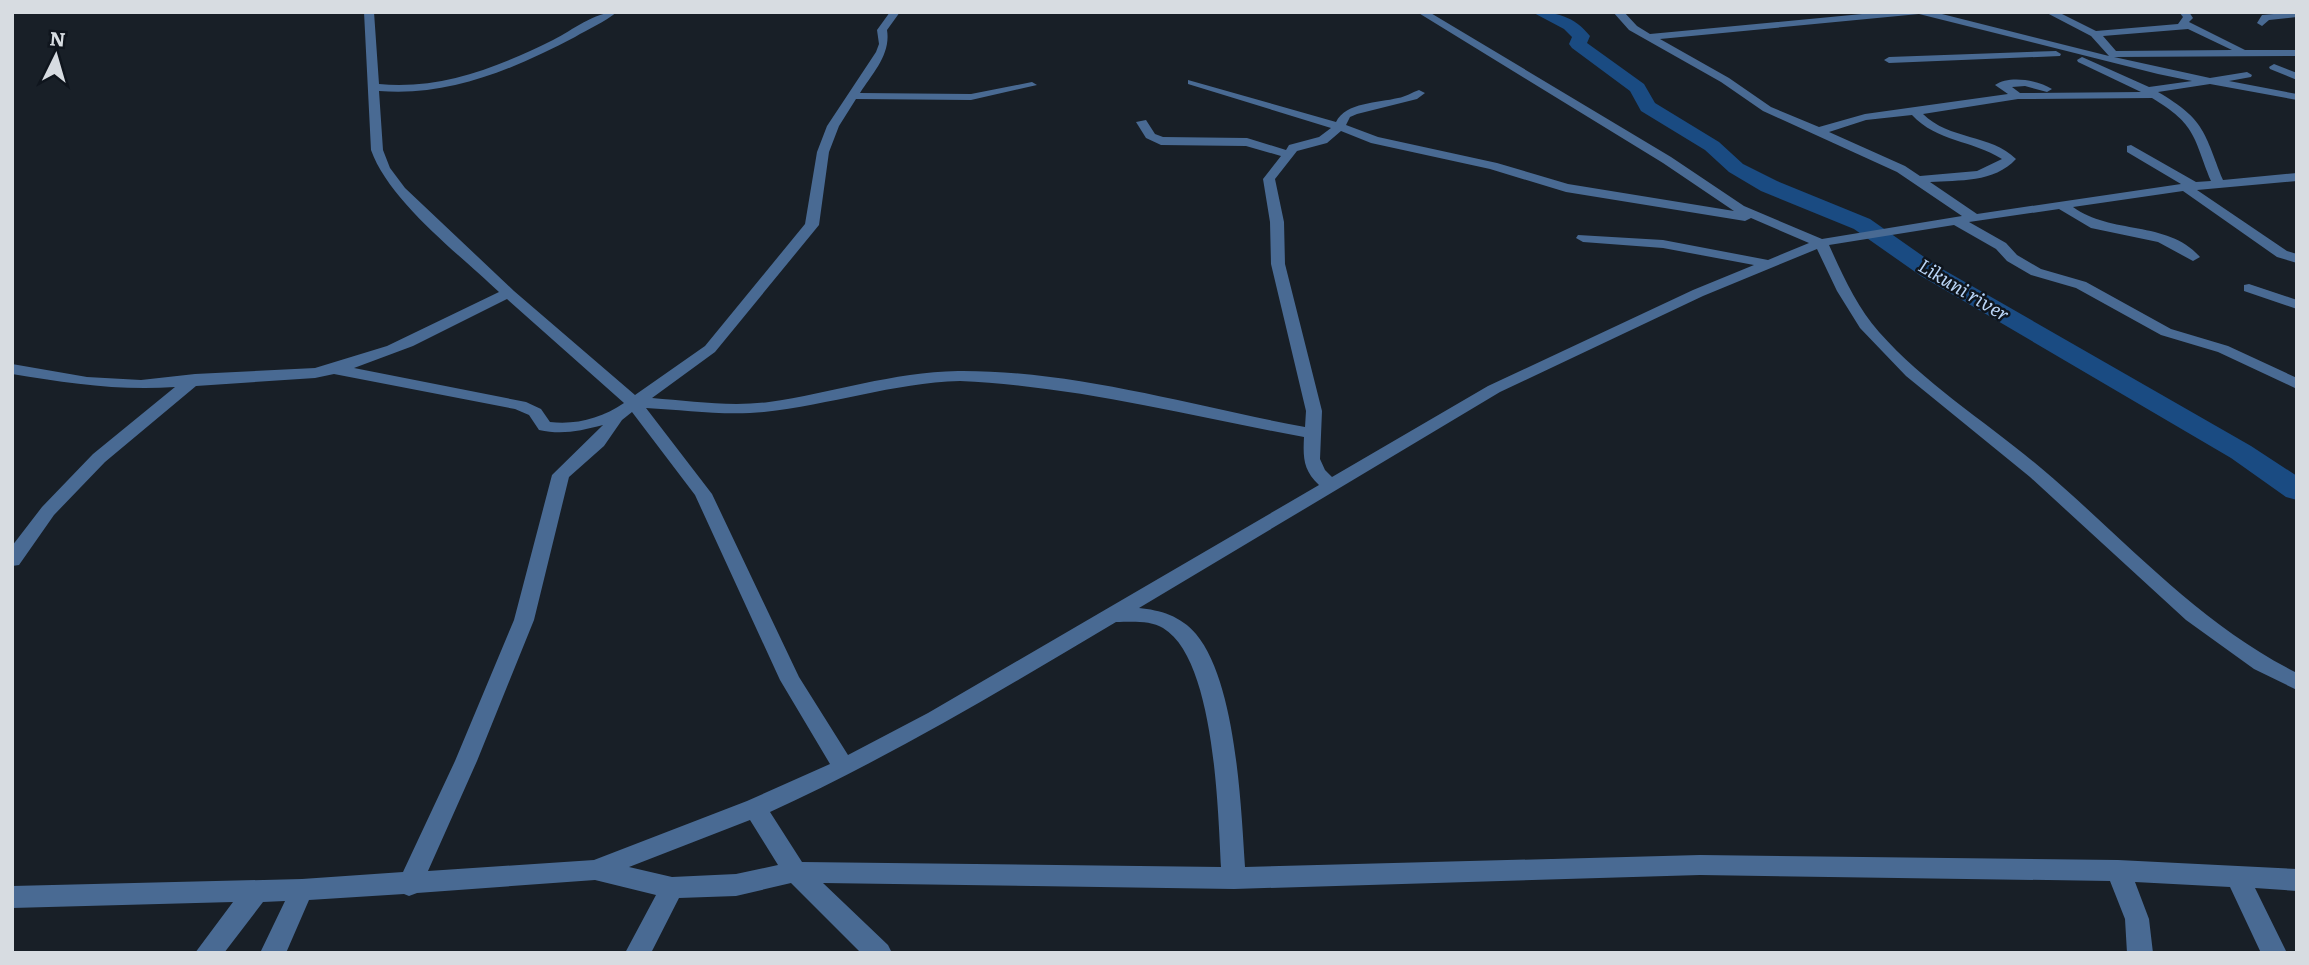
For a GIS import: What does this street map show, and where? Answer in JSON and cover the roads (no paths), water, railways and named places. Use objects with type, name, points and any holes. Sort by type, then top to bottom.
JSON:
[{"type":"street","points":[[369,12],[377,150],[384,169],[401,191],[509,294],[633,402],[703,494],[790,680],[844,768]]},
{"type":"street","points":[[372,87],[390,91],[428,86],[490,71],[554,43],[612,12]]},
{"type":"street","points":[[12,369],[88,382],[141,385],[338,370],[520,405],[535,412],[545,425],[569,429],[615,417],[710,349],[757,297],[809,232],[816,215],[823,152],[833,126],[855,96],[881,52],[884,44],[883,30],[895,12]]},
{"type":"street","points":[[1422,12],[1667,160],[1755,218]]},
{"type":"street","points":[[1618,12],[1647,37],[1725,80],[1767,109],[1920,180],[1976,219]]},
{"type":"street","points":[[1647,37],[1919,12],[2068,52],[2149,93],[2183,115],[2200,132],[2218,183]]},
{"type":"street","points":[[2050,12],[2095,34],[2188,26]]},
{"type":"street","points":[[2184,12],[2188,18],[2182,22],[2188,26],[2243,51]]},
{"type":"street","points":[[2262,23],[2265,17],[2297,14]]},
{"type":"street","points":[[2095,34],[2108,55],[2216,82],[2297,97]]},
{"type":"street","points":[[1889,60],[2068,52],[2108,55],[2243,51],[2297,53]]},
{"type":"street","points":[[2274,67],[2297,77]]},
{"type":"street","points":[[1818,131],[1865,117],[1915,113],[2018,96],[2149,93],[2246,75]]},
{"type":"street","points":[[1192,82],[1234,96],[1283,107],[1375,140],[1493,166],[1566,188],[1755,218],[1821,243],[1844,294],[1888,349],[2040,476],[2156,583],[2249,655],[2297,682]]},
{"type":"street","points":[[2018,96],[2000,85],[2032,84],[2060,95]]},
{"type":"street","points":[[855,96],[971,97],[1032,85]]},
{"type":"street","points":[[1332,487],[1317,473],[1311,459],[1314,411],[1278,264],[1277,222],[1269,179],[1293,148],[1322,140],[1339,127],[1340,120],[1356,109],[1410,99],[1419,93]]},
{"type":"street","points":[[1915,113],[1927,126],[1946,136],[1980,145],[2010,159],[1996,171],[1967,179],[1920,180]]},
{"type":"street","points":[[1142,122],[1150,136],[1161,141],[1247,142],[1288,154]]},
{"type":"street","points":[[2131,149],[2189,187],[2271,247],[2297,260]]},
{"type":"street","points":[[12,897],[302,890],[409,885],[595,870],[755,808],[844,768],[936,719],[1494,389],[1552,359],[1821,243],[1873,232],[1959,222],[2218,183],[2297,178]]},
{"type":"street","points":[[2063,206],[2090,226],[2176,243],[2193,257]]},
{"type":"street","points":[[1959,222],[2001,246],[2012,258],[2036,272],[2081,285],[2166,331],[2223,349],[2297,384]]},
{"type":"street","points":[[1583,238],[1674,245],[1770,264]]},
{"type":"street","points":[[2249,288],[2297,305]]},
{"type":"street","points":[[338,370],[439,328],[472,307],[509,294]]},
{"type":"street","points":[[633,402],[748,408],[804,400],[876,384],[956,376],[1009,377],[1312,433]]},
{"type":"street","points":[[12,560],[48,511],[99,458],[195,379]]},
{"type":"street","points":[[409,885],[466,761],[524,621],[561,475],[575,459],[607,436],[615,417]]},
{"type":"street","points":[[1113,615],[1145,615],[1172,623],[1186,634],[1212,689],[1226,769],[1234,878]]},
{"type":"street","points":[[755,808],[795,872],[879,953]]},
{"type":"street","points":[[595,870],[672,888],[736,885],[795,872],[1234,878],[1700,865],[2118,871],[2297,880]]},
{"type":"street","points":[[2118,871],[2137,919],[2140,953]]},
{"type":"street","points":[[2238,879],[2274,953]]},
{"type":"street","points":[[638,953],[672,888]]},
{"type":"street","points":[[273,953],[302,890]]},
{"type":"street","points":[[208,953],[257,891]]},
{"type":"waterway","name":"Likuni river","points":[[1540,12],[1570,25],[1581,36],[1578,44],[1637,88],[1648,107],[1712,146],[1736,168],[1769,186],[1862,224],[1929,271],[2241,452],[2297,490]]}]
